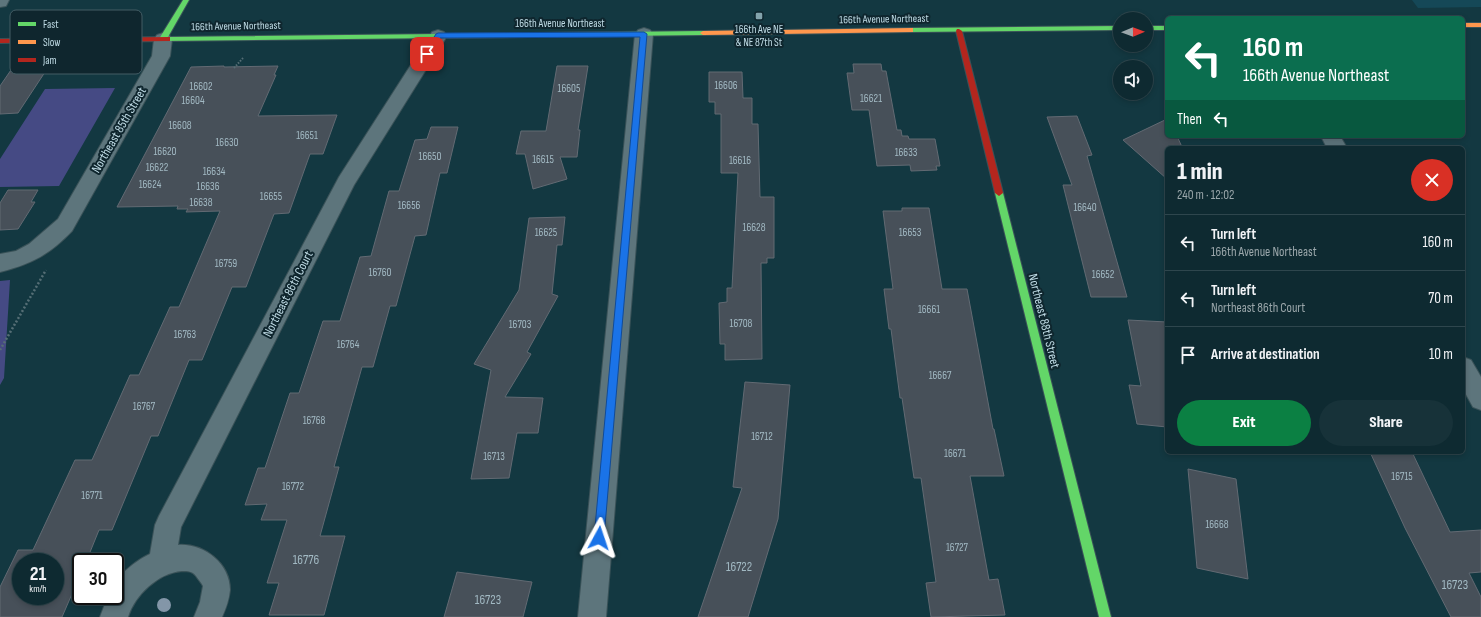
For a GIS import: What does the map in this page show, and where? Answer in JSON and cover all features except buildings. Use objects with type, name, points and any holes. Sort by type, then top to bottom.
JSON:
[{"type":"street","name":"Northeast 85th Street","points":[[0,263],[19,260],[37,251],[49,243],[65,225],[161,56],[164,39],[186,0]]},
{"type":"street","points":[[1465,25],[1481,25]]},
{"type":"street","name":"166th Avenue Northeast","points":[[142,39],[1113,28]]},
{"type":"street","points":[[1153,28],[1165,28]]},
{"type":"street","name":"Northeast 88th Street","points":[[959,31],[1105,617]]},
{"type":"street","points":[[592,617],[644,34]]},
{"type":"street","name":"Northeast 86th Court","points":[[162,563],[168,526],[346,182],[438,36]]},
{"type":"street","name":"166th Avenue Northeast","points":[[0,41],[10,41]]},
{"type":"street","points":[[1465,371],[1481,399]]},
{"type":"street","points":[[114,617],[124,593],[137,578],[170,559],[186,558],[199,561],[209,569],[215,580],[216,594],[208,617]]},
{"type":"path","points":[[234,68],[242,60]]},
{"type":"path","points":[[0,350],[46,269]]},
{"type":"shaded area","points":[[1412,0],[1481,0],[1481,7],[1418,8]]},
{"type":"shaded area","points":[[115,88],[59,186],[0,187],[0,159],[45,89]]},
{"type":"shaded area","points":[[10,280],[4,378],[0,385],[0,281]]},
{"type":"traffic: fast","points":[[163,39],[186,0]]},
{"type":"traffic: fast","points":[[911,30],[1113,28]]},
{"type":"traffic: fast","points":[[1153,28],[1165,28]]},
{"type":"traffic: fast","points":[[168,39],[703,33]]},
{"type":"traffic: fast","points":[[999,193],[1105,617]]},
{"type":"traffic: slow","points":[[1465,25],[1481,25]]},
{"type":"traffic: slow","points":[[703,33],[911,30]]},
{"type":"traffic: jam","points":[[959,31],[999,193]]},
{"type":"traffic: jam","points":[[142,39],[168,39]]},
{"type":"traffic: jam","points":[[0,41],[10,41]]},
{"type":"place","name":"166th Ave NE & NE 87th St","points":[[759,16]]},
{"type":"route","points":[[427,54],[438,36],[644,34],[599,538]]}]
